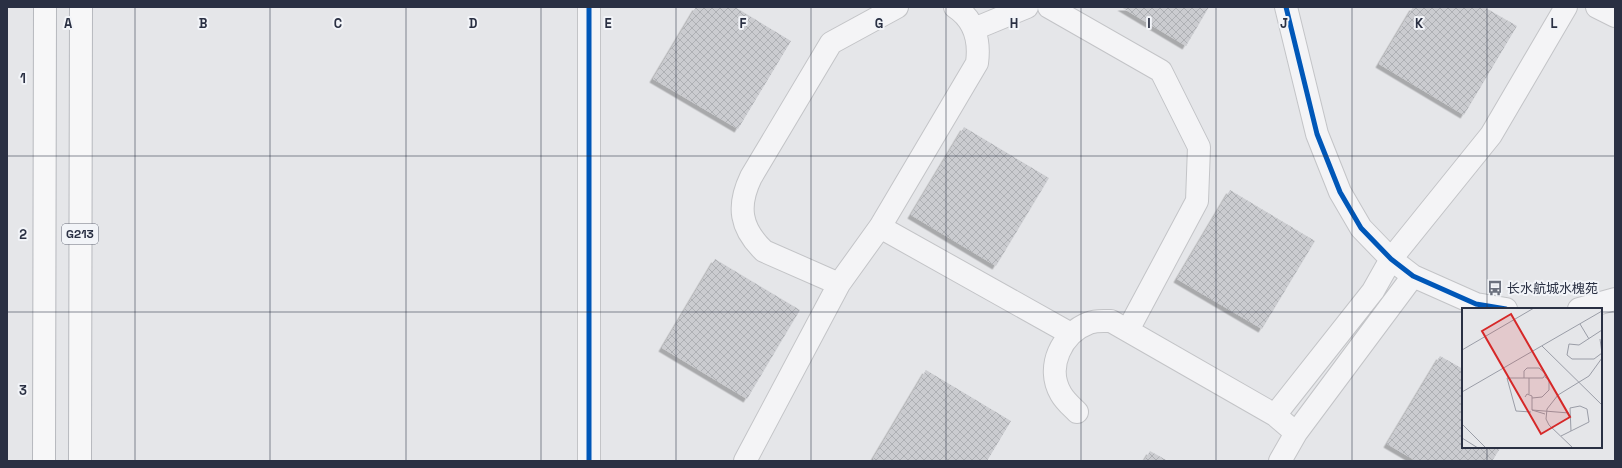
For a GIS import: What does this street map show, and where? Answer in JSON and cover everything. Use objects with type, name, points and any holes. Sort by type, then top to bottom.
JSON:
[{"type":"highway","name":"G213","points":[[44,461],[45,7]]},
{"type":"highway","name":"G213","points":[[80,461],[81,7]]},
{"type":"street","points":[[589,7],[589,461]]},
{"type":"street","points":[[839,284],[764,251],[748,232],[744,220],[743,198],[751,177],[831,43],[897,7]]},
{"type":"street","points":[[745,461],[839,284],[880,227],[977,63],[979,51],[978,40],[974,29],[968,18],[955,7]]},
{"type":"street","points":[[974,29],[1027,7]]},
{"type":"street","points":[[1049,7],[1161,71],[1199,147],[1197,201],[1128,330]]},
{"type":"street","points":[[1286,7],[1317,134],[1340,192],[1361,228],[1391,259],[1413,276],[1476,304],[1500,308]]},
{"type":"street","points":[[1275,416],[1373,291],[1391,259],[1491,135],[1566,7]]},
{"type":"street","points":[[1597,7],[1615,16]]},
{"type":"street","points":[[880,227],[1071,334]]},
{"type":"street","points":[[1280,461],[1296,433],[1413,276]]},
{"type":"street","points":[[1583,308],[1615,299]]},
{"type":"street","points":[[1077,412],[1067,403],[1060,393],[1056,381],[1055,368],[1057,356],[1062,344],[1071,334],[1090,322],[1111,321],[1275,416],[1296,433]]},
{"type":"building","points":[[696,7],[735,7],[791,41],[738,129],[653,79]]},
{"type":"building","points":[[1121,7],[1209,7],[1186,46]]},
{"type":"building","points":[[1413,7],[1484,7],[1517,26],[1464,115],[1379,64]]},
{"type":"building","points":[[964,127],[1049,178],[996,266],[911,215]]},
{"type":"building","points":[[1230,190],[1315,241],[1262,329],[1177,279]]},
{"type":"building","points":[[715,259],[800,310],[747,399],[662,348]]},
{"type":"building","points":[[1440,356],[1462,368],[1462,448],[1500,448],[1492,461],[1416,461],[1387,444]]},
{"type":"building","points":[[926,370],[1011,421],[987,461],[876,461],[873,459]]},
{"type":"building","points":[[1150,451],[1168,461],[1144,461]]},
{"type":"cycle path","points":[[589,7],[589,461]]},
{"type":"cycle path","points":[[1286,7],[1317,134],[1340,192],[1361,228],[1391,259],[1413,276],[1476,304],[1500,308]]},
{"type":"place","name":"长水航城水槐苑","points":[[1495,288]]}]
